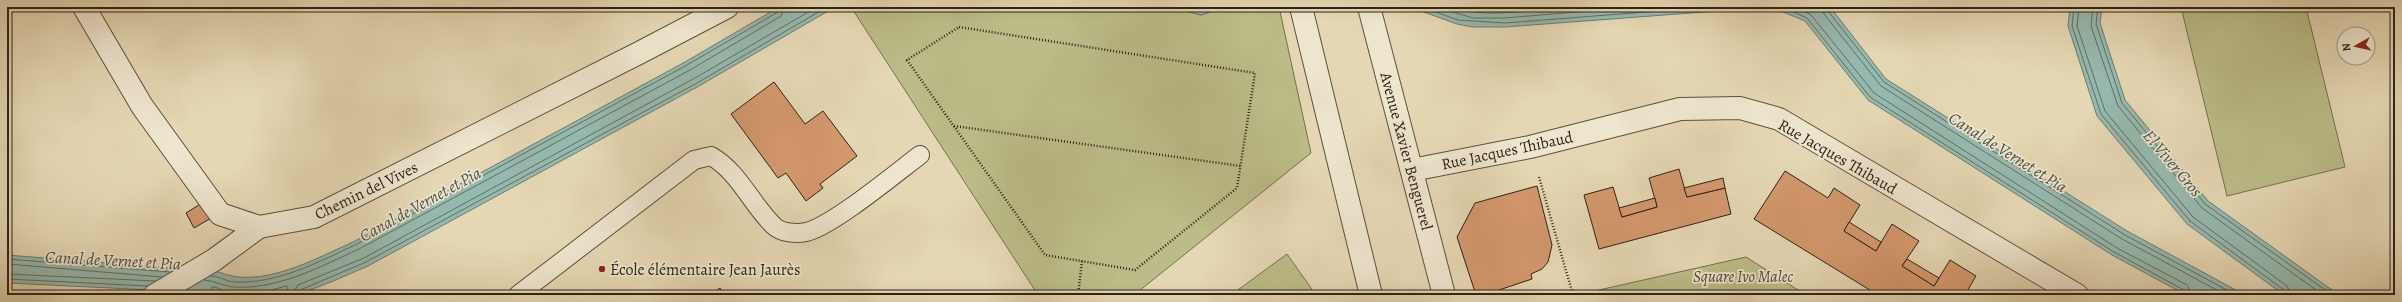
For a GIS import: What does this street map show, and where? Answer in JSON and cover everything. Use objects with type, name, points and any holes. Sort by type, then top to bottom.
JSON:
[{"type":"street","name":"Chemin del Vives","points":[[84,7],[142,106],[220,214],[259,227],[314,216],[639,53],[727,7]]},
{"type":"street","points":[[1301,7],[1371,295]]},
{"type":"street","name":"Avenue Xavier Benguerel","points":[[1368,7],[1444,295]]},
{"type":"street","name":"Rue Jacques Thibaud","points":[[1412,170],[1530,147],[1680,109],[1740,108],[1778,120],[2077,295]]},
{"type":"street","points":[[155,295],[214,260],[259,227]]},
{"type":"lane","points":[[518,295],[694,160],[711,156],[725,165],[775,227],[790,232],[807,232],[834,219],[920,155]]},
{"type":"path","points":[[959,27],[1255,73],[1241,166],[1237,188],[1135,270],[1045,255],[907,60],[959,27]]},
{"type":"path","points":[[954,126],[1241,166]]},
{"type":"path","points":[[1530,147],[1573,295]]},
{"type":"path","points":[[1078,295],[1082,261]]},
{"type":"green space","points":[[851,7],[1171,7],[1201,15],[1225,7],[1279,7],[1311,153],[1134,295],[1038,295]]},
{"type":"green space","points":[[2181,7],[2306,7],[2345,167],[2227,196]]},
{"type":"green space","points":[[1287,254],[1316,295],[1231,295]]},
{"type":"green space","name":"Square Ivo Malec","points":[[1746,257],[1806,295],[1581,294]]},
{"type":"water","points":[[779,7],[835,7],[699,86],[368,266],[297,295],[200,295],[193,292],[7,283],[7,255],[219,272],[235,277],[270,275],[288,270],[324,256],[355,241],[685,62]]},
{"type":"water","points":[[1171,7],[1225,7],[1201,15]]},
{"type":"water","points":[[1410,7],[1771,7],[1505,27],[1472,27],[1457,24]]},
{"type":"water","points":[[1771,7],[1830,7],[1886,79],[2127,231],[2245,295],[2186,295],[2112,255],[1868,100],[1805,21]]},
{"type":"water","name":"El Viver Gros","points":[[2070,7],[2102,7],[2100,23],[2125,100],[2208,201],[2339,295],[2284,295],[2187,224],[2097,116],[2068,26]]},
{"type":"building","points":[[774,82],[805,124],[823,111],[857,156],[820,184],[823,188],[806,201],[786,173],[778,178],[731,114]]},
{"type":"building","points":[[1679,169],[1687,197],[1725,188],[1731,214],[1599,249],[1584,195],[1613,187],[1622,217],[1657,207],[1649,178]]},
{"type":"building","points":[[1785,171],[1828,198],[1834,188],[1860,205],[1844,231],[1876,251],[1892,224],[1919,241],[1902,266],[1934,286],[1950,260],[1976,276],[1965,295],[1878,295],[1754,219]]},
{"type":"building","points":[[1723,178],[1725,188],[1687,197],[1684,188]]},
{"type":"building","points":[[1537,186],[1552,245],[1548,262],[1542,269],[1531,274],[1532,279],[1484,295],[1476,295],[1457,237],[1475,203]]},
{"type":"building","points":[[1655,198],[1657,207],[1622,217],[1619,208]]},
{"type":"building","points":[[202,203],[213,217],[194,228],[186,213]]},
{"type":"building","points":[[1849,222],[1881,242],[1876,251],[1844,231]]},
{"type":"building","points":[[1907,259],[1939,278],[1934,286],[1902,266]]},
{"type":"building","points":[[720,288],[724,295],[710,295]]},
{"type":"place","name":"École élémentaire Jean Jaurès","points":[[602,269]]},
{"type":"water label","name":"Canal de Vernet et Pia","points":[[2008,152]]},
{"type":"water label","name":"Canal de Vernet et Pia","points":[[420,204]]},
{"type":"water label","name":"Canal de Vernet et Pia","points":[[113,260]]}]
